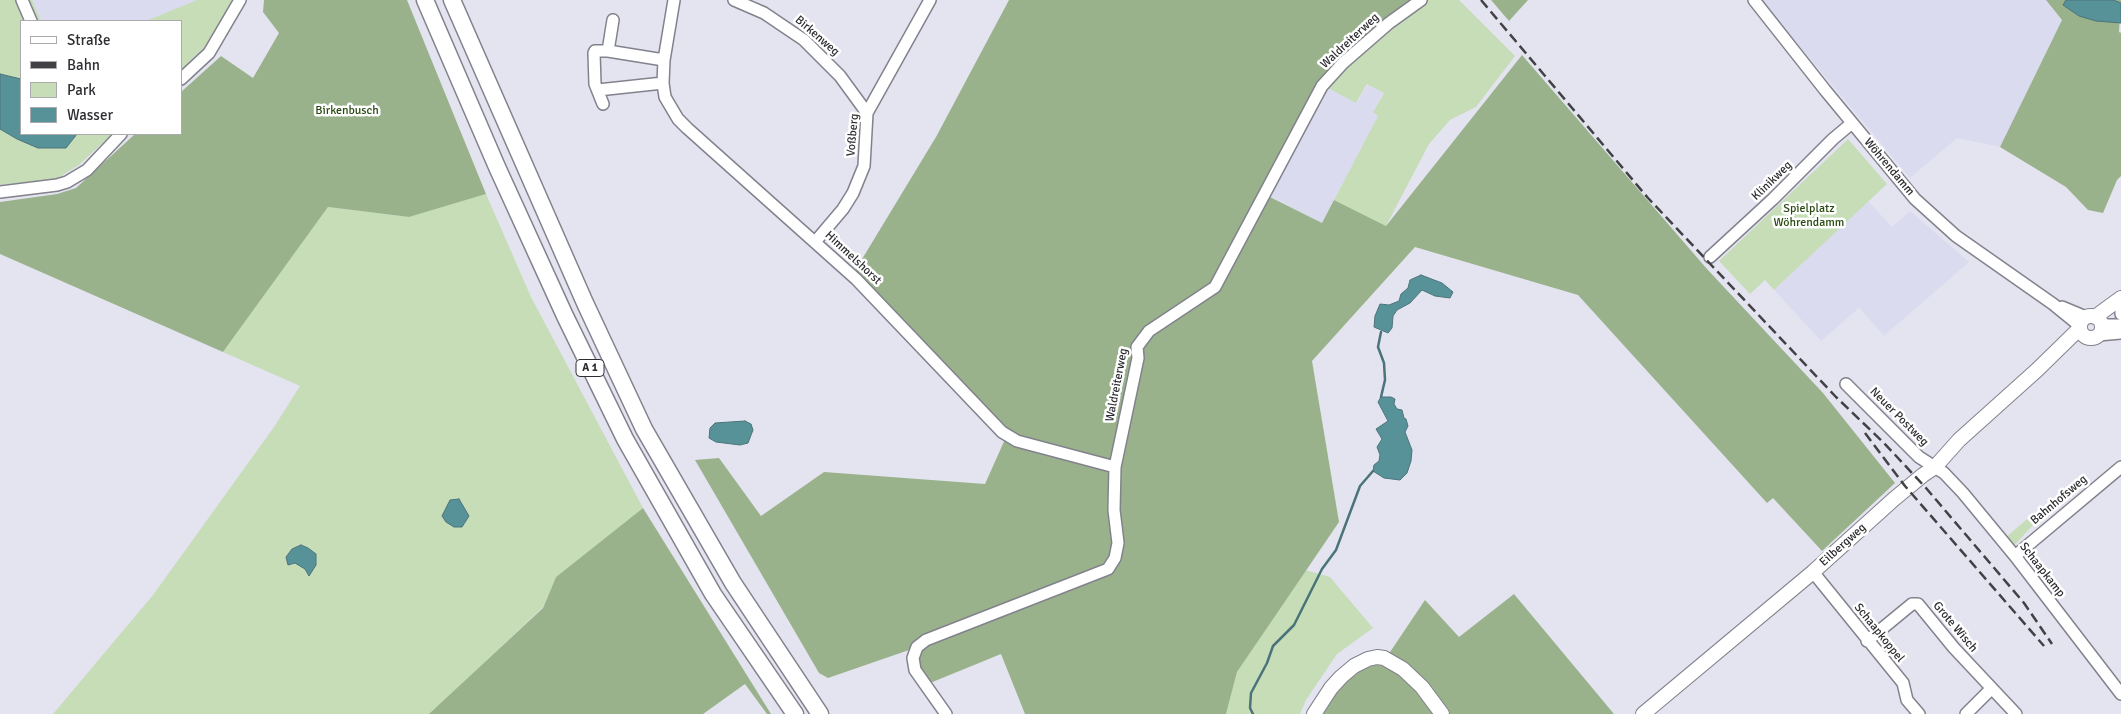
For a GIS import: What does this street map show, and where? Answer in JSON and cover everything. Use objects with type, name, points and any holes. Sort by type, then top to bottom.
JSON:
[{"type":"highway","name":"A 1","points":[[425,0],[497,168],[625,440],[713,594],[795,714]]},
{"type":"highway","name":"A 1","points":[[452,0],[584,303],[644,429],[733,583],[820,714]]},
{"type":"main road","points":[[2091,326],[2121,298]]},
{"type":"main road","points":[[2091,326],[2121,303]]},
{"type":"main road","name":"Eilbergweg","points":[[1644,714],[1813,572],[1894,499],[1935,467],[1959,440],[2037,370],[2091,326]]},
{"type":"main road","points":[[1314,714],[1331,688],[1341,677],[1354,666],[1377,657],[1384,658],[1403,669],[1422,687],[1442,714]]},
{"type":"street","points":[[22,0],[32,20]]},
{"type":"street","points":[[182,78],[209,53],[240,0]]},
{"type":"street","name":"Himmelshorst","points":[[674,0],[664,60],[663,83],[665,97],[678,119],[878,300],[1002,432],[1017,441],[1115,466]]},
{"type":"street","name":"Birkenweg","points":[[734,0],[764,13],[804,40],[840,76],[867,113]]},
{"type":"street","name":"Voßberg","points":[[815,242],[843,209],[859,178],[865,155],[867,113],[930,0]]},
{"type":"street","name":"Waldreiterweg","points":[[946,714],[915,670],[913,658],[917,647],[926,640],[1108,569],[1115,558],[1118,543],[1114,510],[1115,466],[1138,358],[1137,347],[1149,330],[1216,287],[1322,86],[1343,63],[1389,23],[1421,0]]},
{"type":"street","name":"Wöhrendamm","points":[[1754,0],[1901,184],[1928,211],[1956,236],[2053,304],[2091,326],[2121,333]]},
{"type":"street","points":[[608,51],[613,20]]},
{"type":"street","points":[[603,104],[595,84],[594,53],[598,50],[664,60]]},
{"type":"street","points":[[598,90],[663,83]]},
{"type":"street","name":"Klinikweg","points":[[1710,257],[1773,200],[1832,139],[1852,123]]},
{"type":"street","points":[[0,192],[67,182],[87,170],[120,135]]},
{"type":"street","name":"Wöhrendamm","points":[[2091,326],[2121,325]]},
{"type":"street","name":"Neuer Postweg","points":[[1846,384],[1919,457],[1935,467]]},
{"type":"street","name":"Schaapkamp","points":[[1935,467],[1951,479],[2015,556],[2121,694]]},
{"type":"street","name":"Bahnhofsweg","points":[[2015,556],[2121,467]]},
{"type":"street","name":"Schaapkoppel","points":[[1813,572],[1867,641],[1903,683],[1907,700],[1919,714]]},
{"type":"street","name":"Grote Wisch","points":[[1867,641],[1912,604],[1918,604],[1991,690],[2016,714]]},
{"type":"street","points":[[1966,714],[1991,690]]},
{"type":"shaded area","points":[[32,0],[200,0],[150,20],[41,20]]},
{"type":"shaded area","points":[[1761,0],[2046,0],[2062,20],[2000,147],[1957,138],[1910,178]]},
{"type":"shaded area","points":[[1368,84],[1383,93],[1373,112],[1379,115],[1322,223],[1268,195],[1326,87],[1357,103]]},
{"type":"shaded area","points":[[1868,201],[1892,227],[1910,211],[1969,262],[1884,336],[1859,308],[1821,341],[1774,290]]},
{"type":"green space","points":[[0,0],[32,0],[41,20],[20,20],[20,135],[111,135],[79,165],[56,179],[0,185]]},
{"type":"green space","points":[[197,0],[232,0],[211,41],[182,68],[182,20],[148,20]]},
{"type":"green space","name":"Birkenbusch","points":[[264,0],[407,0],[486,194],[409,217],[328,207],[223,352],[0,254],[0,202],[57,194],[76,188],[134,135],[182,135],[182,91],[221,56],[253,78],[279,33],[263,12]]},
{"type":"green space","points":[[1009,0],[1416,0],[1341,61],[1262,193],[1322,223],[1334,200],[1386,226],[1522,55],[1707,269],[1823,393],[1895,483],[1822,551],[1773,498],[1767,503],[1578,295],[1415,247],[1312,361],[1339,522],[1237,672],[1226,714],[1025,714],[1001,654],[930,683],[909,650],[828,678],[819,673],[695,460],[719,458],[761,516],[824,472],[985,484],[1006,437],[853,274],[936,137]]},
{"type":"green space","points":[[1427,0],[1459,0],[1515,56],[1476,107],[1450,120],[1429,144],[1386,226],[1334,200],[1378,116],[1373,112],[1384,93],[1367,84],[1356,103],[1326,87],[1352,60]]},
{"type":"green space","points":[[1491,0],[1528,0],[1509,21]]},
{"type":"green space","points":[[2046,0],[2121,0],[2119,32],[2121,33],[2121,176],[2117,180],[2103,213],[2088,210],[2066,187],[2000,147],[2062,20]]},
{"type":"green space","name":"Spielplatz Wöhrendamm","points":[[1848,139],[1887,184],[1774,290],[1765,280],[1750,294],[1719,261]]},
{"type":"green space","points":[[486,194],[531,297],[643,508],[556,577],[543,607],[430,714],[53,714],[153,595],[274,427],[300,386],[223,352],[328,207],[409,217]]},
{"type":"green space","points":[[643,508],[771,714],[767,714],[745,684],[703,714],[429,714],[543,608],[556,577]]},
{"type":"green space","points":[[2027,519],[2033,525],[2012,548],[2004,539]]},
{"type":"green space","points":[[1305,570],[1330,577],[1373,628],[1337,654],[1306,700],[1300,714],[1226,714],[1237,672]]},
{"type":"green space","points":[[1514,594],[1614,714],[1323,714],[1330,700],[1346,681],[1362,670],[1384,661],[1425,600],[1459,637]]},
{"type":"water","points":[[2066,0],[2113,0],[2121,3],[2121,23],[2096,21],[2079,16],[2063,5]]},
{"type":"water","points":[[0,74],[20,79],[20,135],[76,135],[66,148],[38,148],[0,129]]},
{"type":"water","points":[[1421,275],[1442,283],[1453,292],[1450,298],[1435,296],[1422,290],[1410,303],[1397,310],[1393,316],[1392,328],[1388,333],[1374,327],[1375,316],[1380,304],[1389,305],[1399,301],[1401,294],[1408,288],[1410,280]]},
{"type":"water","points":[[1381,397],[1395,399],[1394,404],[1397,409],[1402,410],[1408,426],[1405,432],[1412,450],[1411,461],[1407,473],[1400,480],[1384,478],[1373,471],[1374,465],[1379,461],[1380,455],[1377,447],[1382,439],[1376,429],[1388,421],[1378,402]]},
{"type":"water","points":[[745,421],[751,424],[753,430],[748,443],[740,445],[716,442],[709,438],[710,428],[715,423]]},
{"type":"water","points":[[459,499],[469,516],[462,527],[454,527],[446,522],[442,516],[450,500]]},
{"type":"water","points":[[301,545],[316,554],[316,565],[309,576],[305,569],[295,563],[288,565],[286,557],[292,549]]},
{"type":"waterway","points":[[1381,332],[1378,347],[1384,363],[1385,380],[1381,397]]},
{"type":"waterway","points":[[1253,714],[1250,708],[1251,693],[1267,663],[1273,646],[1294,625],[1322,569],[1336,550],[1360,486],[1373,471]]},
{"type":"railway","points":[[1481,0],[1648,198],[1836,397],[1884,443],[1926,488],[2024,603],[2052,644]]},
{"type":"railway","points":[[1865,433],[1905,486],[2044,646]]}]
